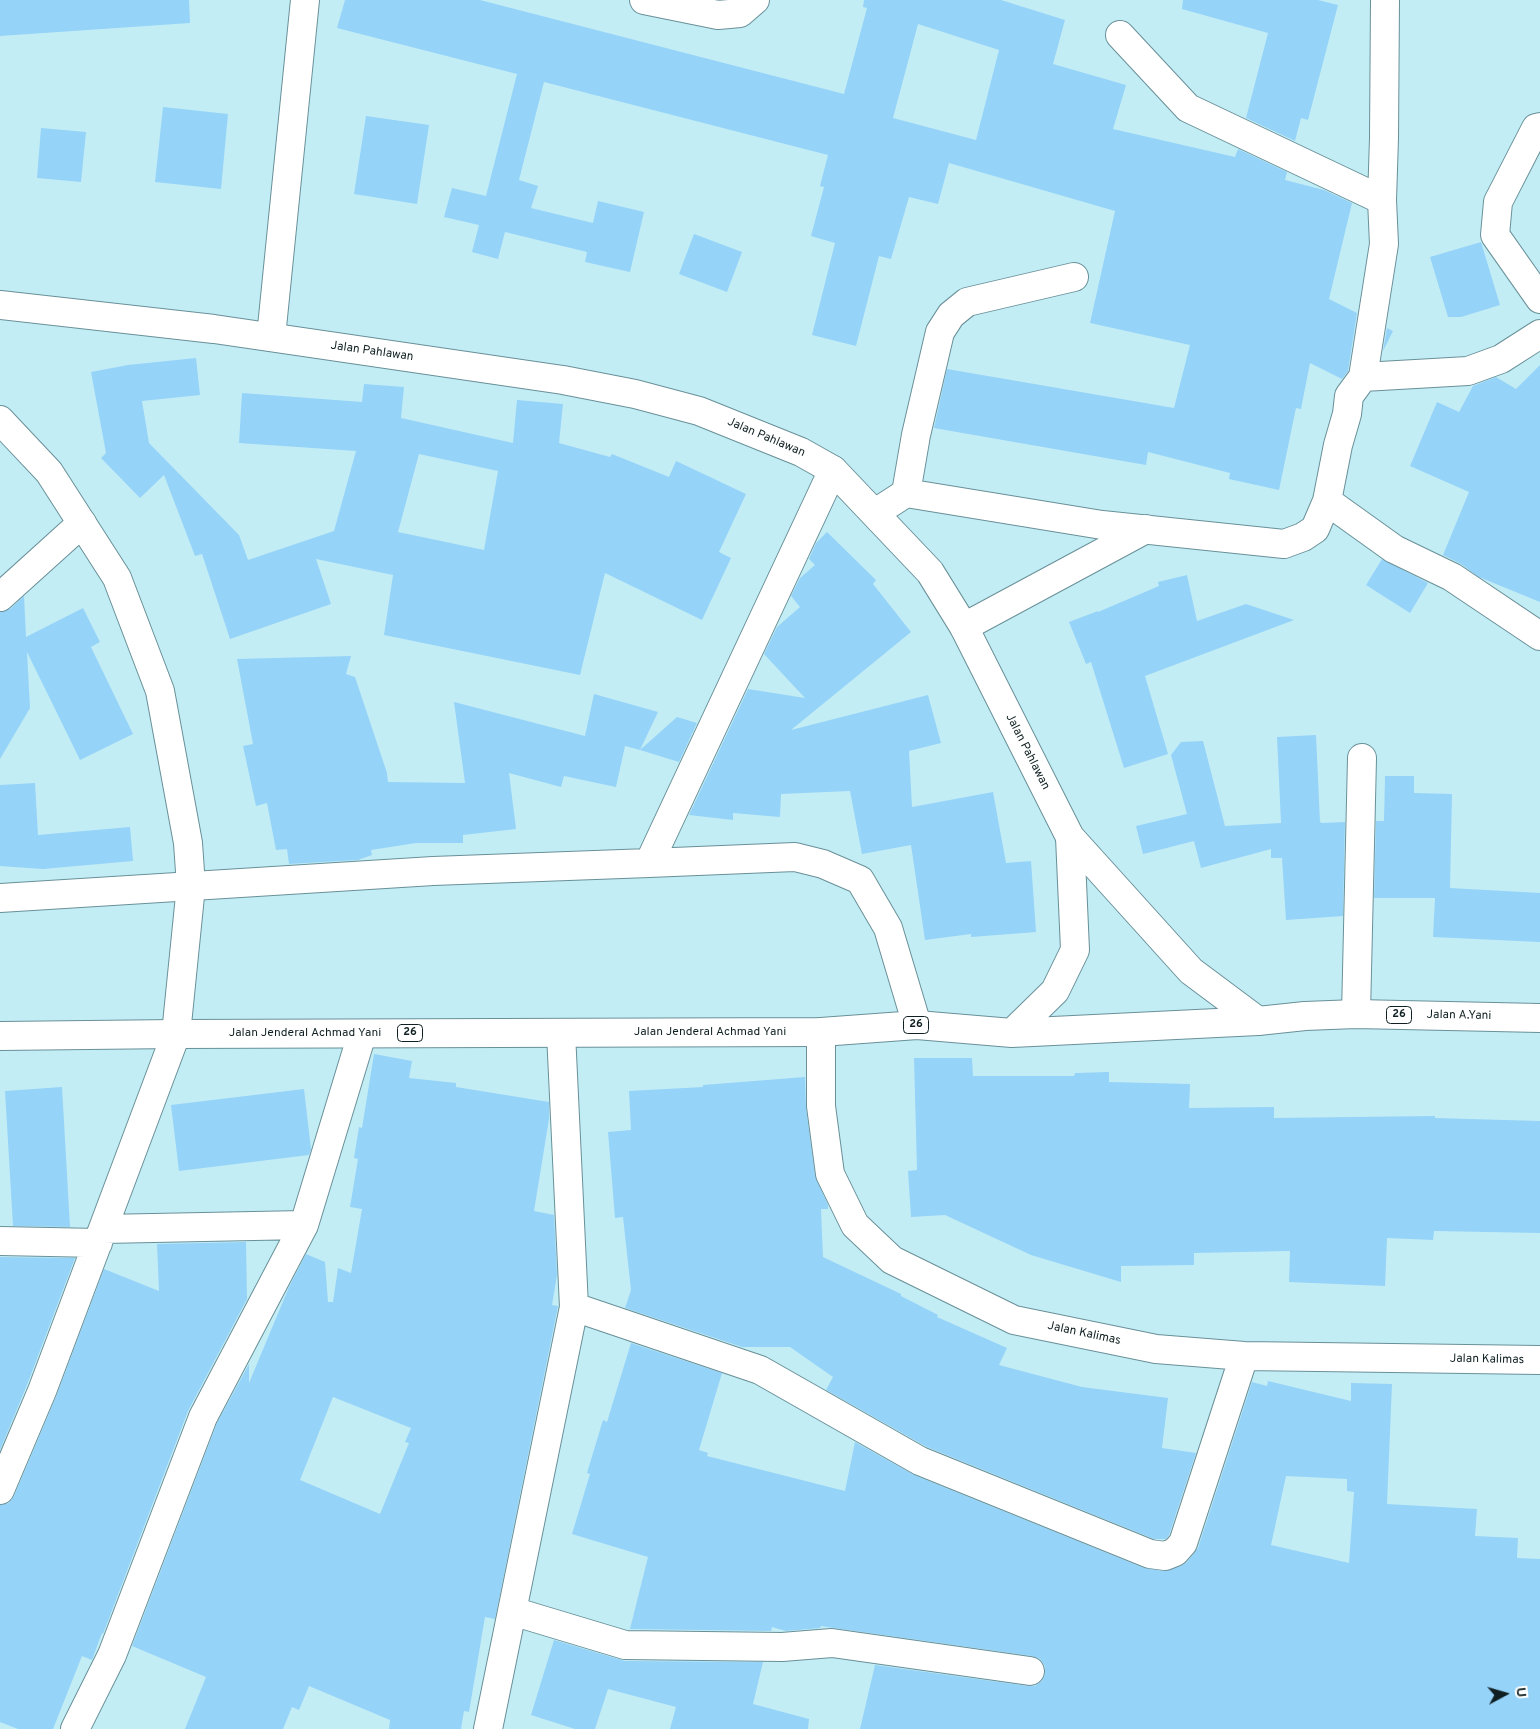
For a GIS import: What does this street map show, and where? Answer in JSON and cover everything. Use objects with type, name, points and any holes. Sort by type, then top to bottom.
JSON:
[{"type":"main road","points":[[271,337],[305,0]]},
{"type":"main road","points":[[644,0],[718,15],[740,13],[755,0]]},
{"type":"main road","points":[[875,513],[906,493],[1102,524],[1284,544],[1303,537],[1315,529],[1327,501],[1338,445],[1347,414],[1349,396],[1362,377],[1384,244],[1382,200],[1385,0]]},
{"type":"main road","points":[[1120,35],[1188,108],[1382,200]]},
{"type":"main road","points":[[1540,128],[1536,128],[1498,202],[1495,235],[1540,299]]},
{"type":"main road","points":[[906,493],[916,435],[940,332],[950,315],[967,302],[1074,277]]},
{"type":"main road","name":"Jalan Pahlawan","points":[[6,310],[214,328],[563,380],[635,394],[699,411],[801,452],[833,470],[930,572],[964,627],[1070,837],[1191,971],[1258,1021]]},
{"type":"main road","points":[[1362,377],[1468,371],[1501,359],[1540,334]]},
{"type":"main road","points":[[0,420],[49,472],[116,578],[160,691],[188,843],[191,886],[176,1034],[42,1391],[0,1490]]},
{"type":"main road","points":[[649,863],[833,470]]},
{"type":"main road","points":[[1327,501],[1394,549],[1452,577],[1540,636]]},
{"type":"main road","points":[[0,597],[82,523]]},
{"type":"main road","points":[[964,627],[1146,529]]},
{"type":"main road","points":[[1356,1014],[1362,758]]},
{"type":"main road","points":[[1012,1032],[1055,991],[1075,950],[1070,837]]},
{"type":"main road","points":[[0,898],[434,871],[795,857],[823,864],[860,880],[888,928],[917,1025]]},
{"type":"main road","name":"Jalan A.Yani","points":[[1258,1021],[1306,1016],[1356,1014],[1540,1018]]},
{"type":"main road","name":"26","points":[[821,1032],[917,1025],[1012,1032],[1258,1021]]},
{"type":"main road","name":"Jalan Jenderal Achmad Yani","points":[[0,1036],[821,1032]]},
{"type":"main road","name":"Jalan Kalimas","points":[[821,1032],[821,1106],[830,1174],[855,1225],[892,1260],[1014,1320],[1156,1349],[1244,1356],[1540,1360]]},
{"type":"main road","points":[[488,1729],[574,1307],[560,1033]]},
{"type":"main road","points":[[75,1729],[112,1655],[204,1417],[304,1225],[362,1034]]},
{"type":"main road","points":[[0,1241],[304,1225]]},
{"type":"main road","points":[[574,1307],[760,1370],[920,1461],[1150,1554],[1165,1556],[1175,1552],[1183,1543],[1244,1356]]},
{"type":"main road","points":[[512,1611],[625,1645],[782,1647],[832,1643],[1030,1671]]},
{"type":"building","points":[[0,0],[189,0],[190,23],[0,36]]},
{"type":"building","points":[[345,0],[480,0],[844,94],[867,8],[863,7],[864,0],[1001,0],[1065,20],[1053,64],[1126,85],[1113,129],[1235,157],[1238,149],[1287,172],[1285,180],[1324,190],[1352,203],[1329,299],[1357,313],[1348,371],[1342,379],[1310,363],[1301,409],[1296,408],[1279,490],[1229,479],[1230,473],[1148,452],[1146,465],[934,428],[947,369],[1174,408],[1190,345],[1090,323],[1115,211],[949,163],[938,204],[909,197],[891,259],[879,256],[856,346],[812,335],[835,243],[811,236],[824,187],[820,186],[828,155],[544,82],[519,180],[538,186],[531,208],[593,223],[598,201],[644,212],[630,272],[585,262],[587,252],[505,232],[498,259],[472,252],[479,225],[444,217],[452,188],[486,196],[517,74],[337,28]],"holes":[[[918,24],[999,50],[976,140],[893,118]]]},
{"type":"building","points":[[1183,0],[1318,0],[1338,5],[1308,120],[1301,118],[1295,141],[1246,118],[1268,33],[1182,9]]},
{"type":"building","points":[[163,107],[228,114],[221,189],[155,182]]},
{"type":"building","points":[[366,116],[429,125],[417,204],[354,194]]},
{"type":"building","points":[[41,128],[86,132],[81,182],[37,178]]},
{"type":"building","points":[[694,234],[742,252],[727,292],[679,274]]},
{"type":"building","points":[[1481,242],[1500,305],[1461,317],[1448,317],[1430,257]]},
{"type":"building","points":[[1387,328],[1393,331],[1383,351]]},
{"type":"building","points":[[196,358],[200,395],[142,401],[149,443],[239,535],[248,560],[334,531],[356,451],[239,443],[242,393],[362,402],[364,384],[404,387],[401,418],[513,443],[517,400],[563,404],[559,443],[610,457],[612,454],[669,477],[676,461],[746,494],[719,552],[731,558],[702,620],[605,573],[580,675],[384,635],[393,575],[316,559],[331,604],[230,639],[202,554],[195,556],[164,475],[140,498],[101,458],[106,453],[91,372],[128,365]],"holes":[[[419,454],[498,471],[484,550],[398,532]]]},
{"type":"building","points":[[1540,365],[1540,602],[1479,577],[1461,564],[1443,555],[1469,492],[1410,466],[1437,402],[1459,412],[1473,386],[1496,377],[1516,389]]},
{"type":"building","points":[[827,532],[876,580],[873,584],[911,632],[791,730],[928,695],[941,743],[909,751],[912,807],[993,792],[1006,863],[1031,861],[1036,932],[971,937],[971,934],[925,940],[911,845],[862,854],[850,791],[781,794],[780,817],[733,813],[733,820],[689,815],[748,689],[805,698],[764,654],[777,627],[800,607],[791,596],[800,578],[815,565],[809,559],[816,543]]},
{"type":"building","points":[[1382,559],[1428,583],[1410,613],[1366,585]]},
{"type":"building","points":[[1187,575],[1197,621],[1246,604],[1294,620],[1145,676],[1168,754],[1124,768],[1091,662],[1086,664],[1069,622],[1159,586],[1158,582]]},
{"type":"building","points":[[24,596],[26,637],[83,608],[100,642],[91,647],[133,734],[80,760],[27,652],[30,708],[0,759],[0,612],[10,609]]},
{"type":"building","points":[[351,656],[346,674],[355,677],[387,773],[388,782],[465,783],[454,702],[585,736],[594,694],[658,712],[640,750],[625,746],[616,787],[564,776],[561,787],[509,773],[516,829],[463,835],[463,843],[416,843],[371,850],[372,855],[358,860],[289,864],[287,849],[276,850],[267,803],[256,806],[243,746],[253,744],[237,659]]},
{"type":"building","points":[[677,717],[697,723],[679,762],[640,750]]},
{"type":"building","points":[[1316,735],[1320,822],[1345,822],[1343,916],[1286,920],[1282,858],[1271,858],[1271,849],[1201,868],[1194,841],[1143,854],[1136,826],[1187,814],[1171,755],[1181,742],[1203,741],[1225,826],[1281,823],[1277,737]]},
{"type":"building","points":[[1385,776],[1414,776],[1414,793],[1452,794],[1450,888],[1540,893],[1540,942],[1433,937],[1435,898],[1374,898],[1376,821],[1384,821]]},
{"type":"building","points":[[35,783],[38,835],[130,827],[133,861],[43,869],[0,866],[0,785]]},
{"type":"building","points":[[374,1054],[412,1061],[409,1078],[456,1083],[456,1087],[549,1102],[549,1119],[534,1211],[554,1215],[557,1275],[552,1305],[558,1306],[495,1619],[485,1617],[469,1712],[464,1711],[461,1729],[389,1729],[390,1720],[309,1686],[299,1710],[292,1707],[283,1729],[185,1729],[206,1677],[132,1646],[217,1423],[249,1364],[249,1383],[289,1287],[306,1254],[325,1262],[328,1302],[333,1302],[338,1268],[351,1273],[362,1209],[350,1207],[358,1159],[354,1158],[359,1127],[362,1128]],"holes":[[[333,1397],[411,1428],[405,1442],[409,1443],[380,1514],[300,1480]]]},
{"type":"building","points":[[914,1058],[972,1058],[973,1076],[1074,1076],[1075,1073],[1109,1072],[1109,1082],[1190,1084],[1189,1108],[1274,1107],[1274,1118],[1435,1116],[1435,1118],[1540,1121],[1540,1233],[1434,1231],[1433,1240],[1387,1238],[1385,1286],[1289,1282],[1290,1251],[1194,1253],[1194,1265],[1121,1266],[1121,1282],[1031,1255],[945,1215],[911,1217],[908,1171],[917,1170]]},
{"type":"building","points":[[805,1077],[806,1108],[815,1176],[828,1205],[828,1209],[821,1209],[823,1257],[901,1294],[901,1296],[938,1315],[937,1317],[1007,1348],[999,1365],[1082,1387],[1168,1398],[1162,1448],[1196,1453],[1169,1535],[1166,1539],[1154,1539],[927,1447],[826,1390],[833,1377],[790,1347],[742,1347],[625,1308],[631,1290],[623,1217],[615,1218],[608,1132],[631,1130],[629,1091],[703,1087],[703,1085]]},
{"type":"building","points":[[62,1087],[70,1227],[13,1226],[5,1091]]},
{"type":"building","points":[[304,1089],[311,1149],[309,1155],[179,1171],[171,1105]]},
{"type":"building","points":[[246,1242],[247,1299],[188,1411],[92,1660],[82,1656],[53,1729],[18,1729],[0,1722],[0,1505],[9,1503],[14,1496],[56,1397],[104,1269],[159,1291],[157,1244]]},
{"type":"building","points":[[0,1257],[75,1258],[0,1450]]},
{"type":"building","points":[[631,1343],[722,1373],[699,1450],[708,1453],[707,1456],[845,1491],[855,1442],[914,1475],[1144,1568],[1163,1571],[1181,1566],[1187,1562],[1198,1548],[1252,1382],[1267,1386],[1268,1381],[1351,1401],[1351,1383],[1392,1384],[1387,1504],[1477,1509],[1475,1536],[1518,1538],[1517,1558],[1540,1559],[1540,1729],[860,1729],[875,1665],[1028,1686],[1035,1686],[1042,1681],[1045,1674],[1045,1666],[1040,1659],[1032,1656],[821,1626],[820,1628],[786,1631],[772,1627],[771,1631],[630,1629],[648,1557],[572,1534],[590,1474],[587,1473],[603,1420],[607,1422]],"holes":[[[1286,1476],[1347,1479],[1347,1491],[1354,1492],[1349,1563],[1271,1545]]]},
{"type":"building","points":[[554,1640],[625,1661],[763,1662],[753,1704],[809,1719],[808,1729],[670,1729],[676,1707],[608,1689],[595,1729],[575,1729],[531,1715]]}]
